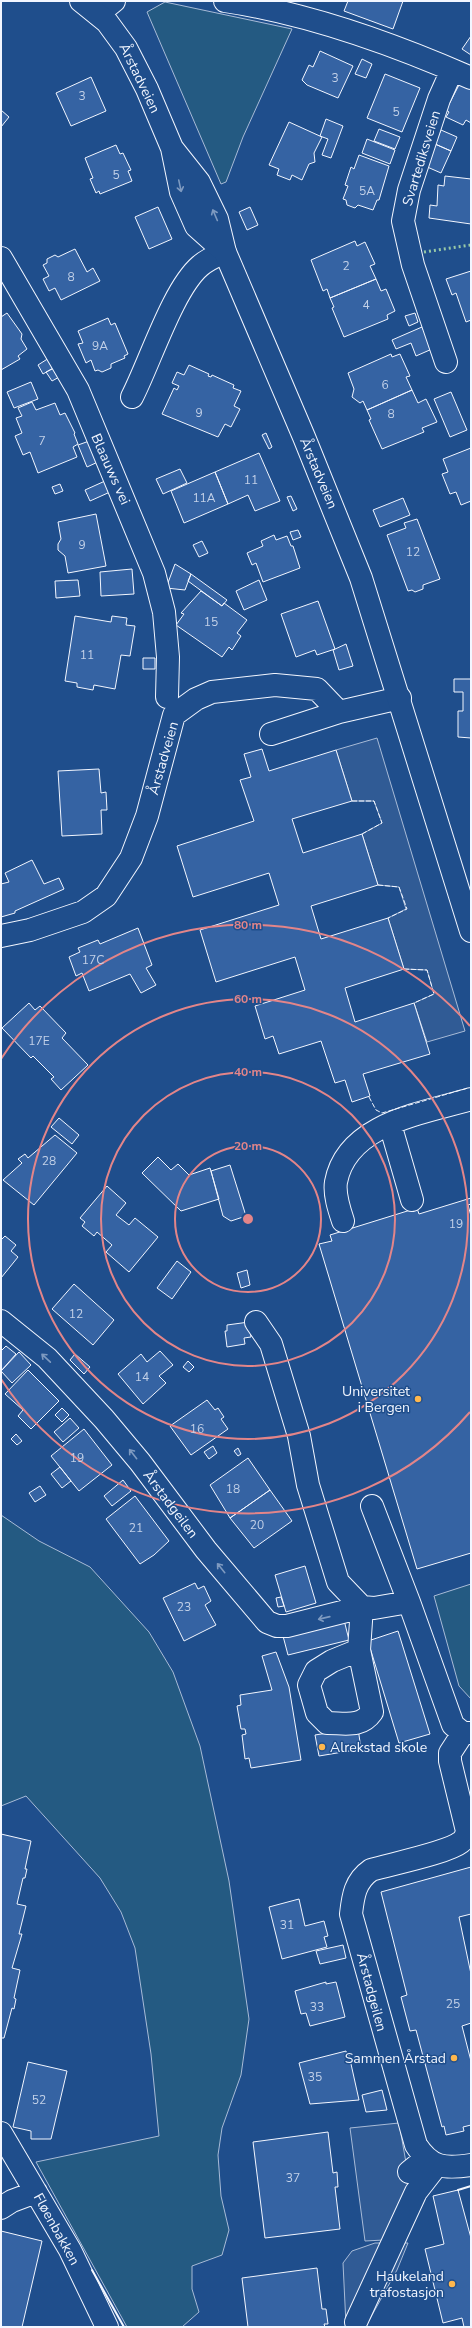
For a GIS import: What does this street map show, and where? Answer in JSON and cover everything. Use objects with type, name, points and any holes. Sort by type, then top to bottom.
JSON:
[{"type":"street","points":[[80,1],[106,8]]},
{"type":"street","name":"Svartediksveien","points":[[225,1],[305,20],[382,42],[462,74],[439,98],[408,190],[403,221],[413,265],[446,362]]},
{"type":"street","name":"Årstadveien","points":[[106,8],[117,34],[133,59],[172,148],[199,182],[217,219],[225,252],[347,540],[366,592],[466,900],[471,931]]},
{"type":"street","points":[[132,396],[146,371],[165,324],[190,277],[208,259],[225,252]]},
{"type":"street","name":"Blaauws vei","points":[[1,258],[78,390],[154,573],[164,612],[168,657],[167,697]]},
{"type":"street","name":"Årstadveien","points":[[1,936],[30,930],[83,912],[106,896],[131,858],[146,816],[174,715],[196,699],[212,692],[275,685],[316,689],[339,712]]},
{"type":"street","points":[[271,734],[339,712],[400,698]]},
{"type":"street","points":[[343,1220],[339,1207],[336,1183],[341,1167],[349,1151],[366,1135],[390,1124],[471,1099]]},
{"type":"street","points":[[390,1124],[412,1200]]},
{"type":"street","name":"Årstadgeilen","points":[[1,1321],[47,1358],[104,1419],[140,1462],[206,1550],[267,1622],[277,1626],[287,1626],[362,1607],[374,1608],[409,1602],[453,1725],[467,1733],[450,1753],[450,1761],[467,1831],[466,1837],[461,1842],[448,1848],[368,1872],[357,1883],[351,1914],[416,2145],[424,2165]]},
{"type":"street","points":[[256,1322],[271,1344],[298,1436],[308,1485],[338,1582],[362,1607],[359,1650]]},
{"type":"street","points":[[372,1506],[409,1602]]},
{"type":"street","name":"Fløenbakken","points":[[1,2133],[70,2250],[107,2327]]},
{"type":"street","points":[[356,2322],[416,2192],[424,2165],[456,2167],[471,2165]]},
{"type":"street","points":[[1,2208],[12,2200],[36,2192]]},
{"type":"shaded area","points":[[165,2],[292,29],[243,137],[226,182],[221,184],[147,12]]},
{"type":"shaded area","points":[[377,738],[465,1031],[427,1042],[414,1003],[434,994],[427,970],[404,969],[388,918],[406,909],[399,887],[378,885],[362,834],[382,823],[374,801],[352,801],[336,750]]},
{"type":"shaded area","points":[[1,1515],[39,1541],[90,1567],[149,1632],[173,1672],[200,1746],[229,1881],[249,2019],[241,2075],[222,2128],[218,2155],[221,2196],[229,2230],[222,2255],[192,2266],[192,2289],[199,2312],[182,2327],[127,2327],[36,2162],[159,2136],[151,2054],[135,1948],[121,1912],[100,1878],[26,1796],[1,1806]]},
{"type":"shaded area","points":[[471,1584],[471,1699],[459,1686],[434,1596]]},
{"type":"shaded area","points":[[399,2123],[410,2185],[384,2240],[365,2241],[350,2128]]},
{"type":"shaded area","points":[[375,2243],[408,2243],[397,2270],[366,2326],[346,2325],[343,2263],[352,2251]]},
{"type":"building","points":[[348,1],[403,1],[393,29],[344,11]]},
{"type":"building","points":[[471,36],[471,55],[462,49]]},
{"type":"building","points":[[320,51],[353,66],[338,98],[307,85],[302,80],[309,65],[313,67]]},
{"type":"building","points":[[362,59],[372,64],[366,78],[355,74]]},
{"type":"building","points":[[385,74],[420,88],[402,132],[367,118]]},
{"type":"building","points":[[91,77],[106,111],[71,126],[56,93]]},
{"type":"building","points":[[460,83],[471,89],[471,123],[466,120],[463,125],[446,117],[449,112],[446,110]]},
{"type":"building","points":[[1,110],[9,117],[1,127]]},
{"type":"building","points":[[326,119],[343,126],[331,158],[322,155],[328,139],[320,136]]},
{"type":"building","points":[[289,122],[322,137],[314,153],[315,162],[309,164],[302,180],[292,175],[290,180],[277,175],[279,169],[269,165]]},
{"type":"building","points":[[379,129],[400,137],[395,149],[374,141]]},
{"type":"building","points":[[441,130],[457,137],[451,151],[435,144]]},
{"type":"building","points":[[367,139],[395,150],[390,164],[362,153]]},
{"type":"building","points":[[435,144],[451,151],[441,173],[425,166]]},
{"type":"building","points":[[116,145],[120,154],[123,153],[131,170],[128,171],[132,181],[100,194],[99,191],[96,193],[90,179],[93,178],[85,158]]},
{"type":"building","points":[[359,155],[389,166],[379,200],[377,200],[373,210],[358,205],[355,208],[347,205],[346,200],[343,199],[348,186],[345,185],[351,167],[354,169]]},
{"type":"building","points":[[445,176],[471,179],[471,224],[429,218],[430,205],[437,206],[438,185],[444,186]]},
{"type":"building","points":[[158,207],[172,239],[149,249],[135,217]]},
{"type":"building","points":[[250,207],[258,225],[247,230],[239,212]]},
{"type":"building","points":[[355,241],[357,246],[365,242],[375,264],[370,266],[376,279],[330,298],[327,289],[323,291],[311,260]]},
{"type":"building","points":[[75,249],[87,272],[93,268],[100,281],[61,300],[55,288],[49,291],[43,279],[49,276],[43,265],[47,263],[47,259],[55,255],[58,257]]},
{"type":"building","points":[[471,271],[471,320],[466,322],[456,293],[452,295],[446,279]]},
{"type":"building","points":[[376,279],[381,291],[386,289],[395,311],[387,315],[388,319],[344,337],[332,308],[334,307],[330,298]]},
{"type":"building","points":[[7,313],[22,334],[21,339],[27,349],[18,356],[20,359],[1,370],[1,317]]},
{"type":"building","points":[[415,313],[418,322],[409,326],[405,316]]},
{"type":"building","points":[[108,318],[111,325],[115,323],[128,354],[124,356],[125,358],[111,364],[111,368],[102,372],[98,370],[95,371],[91,360],[86,363],[78,344],[83,343],[78,331]]},
{"type":"building","points":[[422,327],[432,349],[416,356],[411,343],[396,349],[392,340]]},
{"type":"building","points":[[391,354],[392,357],[400,354],[410,376],[406,377],[412,390],[367,410],[363,401],[360,403],[352,397],[354,389],[348,373]]},
{"type":"building","points":[[49,358],[55,367],[43,374],[38,365]]},
{"type":"building","points":[[189,365],[209,374],[208,376],[211,377],[212,375],[234,385],[233,388],[241,391],[234,406],[240,409],[231,427],[225,424],[218,437],[162,414],[174,388],[177,390],[179,386],[172,383],[177,372],[184,375]]},
{"type":"building","points":[[56,367],[61,376],[52,381],[46,372]]},
{"type":"building","points":[[31,382],[38,399],[14,408],[7,392]]},
{"type":"building","points":[[412,390],[418,403],[426,399],[437,422],[422,428],[424,432],[382,449],[369,420],[371,419],[367,410]]},
{"type":"building","points":[[451,392],[467,430],[450,437],[434,399]]},
{"type":"building","points":[[32,402],[36,410],[55,403],[60,415],[65,413],[75,433],[74,434],[78,444],[73,447],[77,457],[38,473],[30,452],[23,455],[15,436],[22,433],[16,418],[22,416],[18,408]]},
{"type":"building","points":[[266,433],[272,447],[269,449],[262,435]]},
{"type":"building","points":[[92,440],[100,461],[87,467],[78,445]]},
{"type":"building","points":[[471,448],[471,501],[461,505],[456,492],[450,494],[442,474],[448,472],[443,459]]},
{"type":"building","points":[[259,453],[280,501],[255,511],[248,495],[228,504],[215,472]]},
{"type":"building","points":[[180,469],[187,483],[163,494],[156,479]]},
{"type":"building","points":[[215,472],[228,504],[184,523],[171,491]]},
{"type":"building","points":[[105,481],[110,492],[90,501],[85,490]]},
{"type":"building","points":[[60,484],[63,491],[55,494],[52,487]]},
{"type":"building","points":[[291,496],[297,509],[293,511],[287,497]]},
{"type":"building","points":[[403,498],[410,515],[380,527],[373,510]]},
{"type":"building","points":[[96,514],[106,566],[68,573],[65,556],[58,550],[58,544],[61,539],[58,522]]},
{"type":"building","points":[[417,519],[440,579],[423,585],[423,589],[415,592],[412,590],[408,591],[387,535],[406,528],[404,523]]},
{"type":"building","points":[[298,530],[301,537],[293,540],[290,532]]},
{"type":"building","points":[[274,535],[276,540],[287,536],[291,546],[293,546],[300,568],[263,582],[256,563],[252,565],[247,553],[263,546],[261,541]]},
{"type":"building","points":[[202,541],[208,553],[199,557],[193,545]]},
{"type":"building","points":[[175,564],[191,574],[185,590],[166,588]]},
{"type":"building","points":[[132,569],[134,594],[101,596],[100,572]]},
{"type":"building","points":[[191,574],[227,600],[222,606],[188,581]]},
{"type":"building","points":[[78,580],[80,596],[56,598],[55,581]]},
{"type":"building","points":[[259,580],[267,600],[244,610],[236,591]]},
{"type":"building","points":[[201,591],[222,606],[224,603],[247,620],[237,633],[241,636],[232,650],[229,647],[222,657],[176,625],[184,614],[181,613]]},
{"type":"building","points":[[318,601],[335,649],[317,655],[315,650],[296,657],[281,614]]},
{"type":"building","points":[[75,616],[111,622],[112,616],[127,618],[126,625],[135,626],[130,656],[121,655],[115,689],[94,685],[93,690],[77,687],[77,683],[65,681]]},
{"type":"building","points":[[346,644],[353,666],[339,670],[333,650]]},
{"type":"building","points":[[143,658],[155,658],[155,669],[143,669]]},
{"type":"building","points":[[454,679],[471,679],[471,738],[458,737],[458,711],[463,711],[463,692],[454,692]]},
{"type":"building","points":[[262,749],[269,771],[336,750],[352,801],[292,819],[303,853],[362,834],[378,885],[311,906],[321,939],[388,918],[404,969],[345,988],[355,1022],[414,1003],[430,1054],[363,1074],[370,1096],[352,1102],[345,1080],[335,1083],[321,1041],[279,1054],[273,1036],[265,1039],[255,1006],[305,990],[295,957],[216,982],[200,930],[279,905],[269,873],[193,897],[177,846],[254,821],[240,780],[251,777],[244,754]]},
{"type":"building","points":[[99,769],[101,793],[106,792],[107,810],[101,810],[102,834],[62,836],[58,771]]},
{"type":"building","points":[[32,860],[44,884],[59,878],[64,889],[15,911],[15,913],[1,917],[1,884],[9,882],[5,873]]},
{"type":"building","points":[[138,928],[152,965],[146,968],[156,985],[141,993],[130,974],[89,991],[82,973],[76,976],[69,957],[80,952],[78,948],[98,940],[100,944]]},
{"type":"building","points":[[29,1003],[35,1010],[40,1006],[66,1033],[62,1038],[88,1065],[61,1090],[51,1079],[54,1077],[33,1056],[31,1058],[2,1028]]},
{"type":"building","points":[[59,1118],[79,1135],[72,1144],[51,1127]]},
{"type":"building","points":[[55,1135],[77,1153],[34,1205],[3,1180],[22,1163],[18,1159],[25,1154],[28,1158]]},
{"type":"building","points":[[158,1157],[171,1170],[178,1164],[189,1175],[210,1168],[219,1199],[181,1211],[142,1173]]},
{"type":"building","points":[[230,1165],[246,1216],[231,1221],[223,1216],[211,1171]]},
{"type":"building","points":[[107,1186],[126,1203],[116,1215],[129,1225],[135,1218],[158,1237],[129,1272],[106,1252],[112,1245],[97,1232],[94,1236],[82,1226],[85,1222],[80,1218]]},
{"type":"building","name":"Universitet i Bergen","points":[[471,1198],[471,1204],[468,1205],[471,1216],[471,1553],[417,1569],[319,1244],[332,1241],[330,1235],[417,1208],[419,1214]]},
{"type":"building","points":[[5,1236],[16,1245],[11,1251],[18,1257],[1,1278],[1,1238],[2,1239]]},
{"type":"building","points":[[177,1261],[191,1272],[172,1299],[157,1288]]},
{"type":"building","points":[[247,1270],[250,1285],[241,1288],[237,1273]]},
{"type":"building","points":[[74,1284],[114,1320],[93,1345],[52,1309]]},
{"type":"building","points":[[249,1322],[251,1337],[244,1338],[245,1344],[227,1347],[225,1331],[227,1331],[227,1325]]},
{"type":"building","points":[[6,1346],[16,1354],[1,1371],[1,1351]]},
{"type":"building","points":[[160,1351],[173,1365],[159,1376],[166,1383],[143,1404],[118,1374],[141,1354],[147,1362]]},
{"type":"building","points":[[19,1352],[31,1365],[12,1383],[1,1371]]},
{"type":"building","points":[[75,1354],[90,1367],[84,1374],[70,1360]]},
{"type":"building","points":[[188,1361],[194,1367],[189,1372],[183,1367]]},
{"type":"building","points":[[28,1370],[59,1401],[31,1429],[18,1416],[23,1410],[5,1394]]},
{"type":"building","points":[[207,1400],[215,1410],[218,1408],[224,1417],[221,1419],[228,1429],[191,1455],[170,1426]]},
{"type":"building","points":[[62,1408],[69,1415],[62,1422],[55,1415]]},
{"type":"building","points":[[70,1418],[79,1428],[63,1442],[54,1432]]},
{"type":"building","points":[[84,1429],[112,1465],[79,1491],[51,1456]]},
{"type":"building","points":[[16,1434],[22,1441],[17,1445],[11,1439]]},
{"type":"building","points":[[213,1446],[217,1453],[209,1459],[204,1452]]},
{"type":"building","points":[[238,1448],[241,1454],[238,1456],[234,1451]]},
{"type":"building","points":[[248,1458],[270,1490],[230,1518],[210,1485]]},
{"type":"building","points":[[60,1467],[71,1481],[62,1488],[51,1474]]},
{"type":"building","points":[[123,1480],[131,1491],[112,1506],[104,1496]]},
{"type":"building","points":[[40,1486],[46,1495],[35,1502],[29,1493]]},
{"type":"building","points":[[270,1490],[292,1521],[254,1548],[230,1518]]},
{"type":"building","points":[[135,1496],[169,1541],[154,1555],[140,1564],[106,1519]]},
{"type":"building","points":[[305,1566],[316,1603],[286,1612],[275,1575]]},
{"type":"building","points":[[195,1583],[198,1589],[204,1586],[211,1601],[205,1605],[216,1625],[184,1641],[163,1598]]},
{"type":"building","points":[[281,1597],[284,1606],[278,1607],[276,1598]]},
{"type":"building","points":[[344,1620],[349,1640],[288,1655],[283,1636]]},
{"type":"building","points":[[398,1631],[430,1734],[399,1743],[368,1641]]},
{"type":"building","points":[[276,1652],[289,1687],[301,1760],[251,1768],[249,1758],[245,1759],[242,1735],[246,1734],[245,1729],[241,1729],[237,1706],[241,1705],[240,1695],[272,1690],[262,1656]]},
{"type":"building","points":[[358,1728],[361,1749],[319,1756],[315,1735]]},
{"type":"building","points":[[1,1834],[31,1841],[25,1869],[27,1869],[25,1878],[23,1878],[17,1904],[26,1906],[19,1934],[22,1934],[12,1968],[20,1970],[14,1998],[16,1999],[14,2009],[12,2008],[4,2038],[1,2038]]},
{"type":"building","points":[[471,1867],[471,1914],[459,1917],[471,1974],[471,2023],[462,2026],[471,2061],[471,2125],[463,2127],[464,2131],[446,2135],[444,2126],[442,2127],[416,2030],[410,2031],[401,1997],[407,1995],[381,1892]]},
{"type":"building","points":[[299,1899],[305,1926],[324,1921],[328,1936],[324,1937],[327,1947],[282,1959],[269,1907]]},
{"type":"building","points":[[343,1945],[346,1958],[320,1964],[316,1951]]},
{"type":"building","points":[[326,1982],[326,1984],[336,1982],[345,2017],[310,2026],[306,2013],[301,2014],[295,1991]]},
{"type":"building","points":[[346,2051],[347,2056],[349,2055],[359,2100],[310,2104],[299,2063]]},
{"type":"building","points":[[28,2062],[67,2071],[51,2139],[31,2139],[31,2131],[13,2127]]},
{"type":"building","points":[[382,2090],[387,2110],[366,2112],[362,2095]]},
{"type":"building","points":[[328,2132],[333,2173],[337,2172],[338,2187],[335,2187],[340,2229],[265,2238],[253,2142]]},
{"type":"building","name":"Haukeland trafostasjon","points":[[458,2190],[471,2238],[471,2327],[464,2327],[462,2318],[443,2323],[425,2249],[444,2244],[433,2196]]},
{"type":"building","points":[[1,2231],[42,2241],[22,2327],[1,2327]]},
{"type":"building","points":[[317,2268],[322,2309],[326,2309],[328,2324],[324,2324],[325,2327],[248,2327],[242,2278]]},
{"type":"hedge","points":[[424,252],[471,245]]},
{"type":"fence","points":[[352,801],[374,801],[382,823],[362,834]]},
{"type":"fence","points":[[378,885],[399,887],[407,909],[388,918]]},
{"type":"fence","points":[[404,969],[427,970],[434,994],[414,1003]]},
{"type":"fence","points":[[369,1097],[376,1110],[382,1113],[468,1088]]},
{"type":"wall","points":[[458,2190],[471,2186]]},
{"type":"wall","points":[[92,2270],[124,2327]]},
{"type":"place","name":"Universitet i Bergen","points":[[418,1399]]},
{"type":"place","name":"Alrekstad skole","points":[[322,1747]]},
{"type":"place","name":"Sammen Årstad","points":[[454,2058]]},
{"type":"place","name":"Haukeland trafostasjon","points":[[452,2284]]}]
